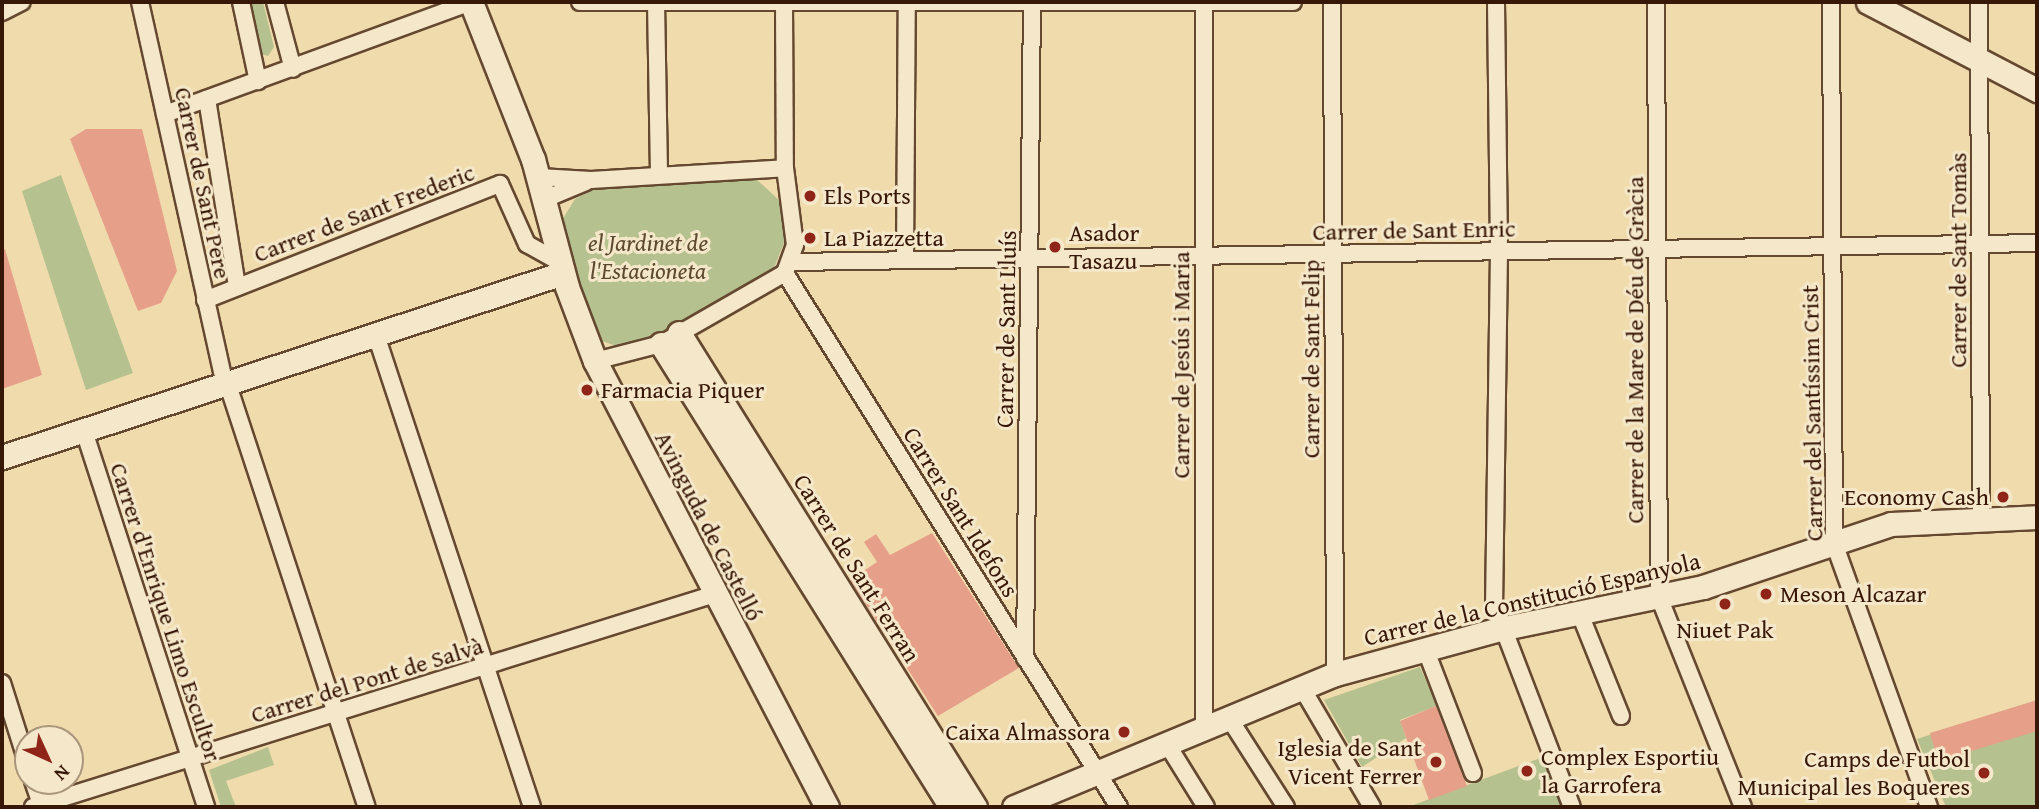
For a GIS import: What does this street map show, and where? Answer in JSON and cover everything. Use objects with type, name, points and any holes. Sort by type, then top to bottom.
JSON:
[{"type":"street","points":[[2,12],[22,2]]},
{"type":"street","name":"Carrer de Sant Pere","points":[[140,2],[205,300],[225,377],[367,807]]},
{"type":"street","points":[[241,2],[258,81]]},
{"type":"street","points":[[275,2],[293,69]]},
{"type":"street","points":[[165,114],[471,2]]},
{"type":"street","name":"Avinguda de Castelló","points":[[471,2],[542,188],[561,267],[595,361],[827,807]]},
{"type":"street","points":[[580,2],[1293,2]]},
{"type":"street","points":[[905,258],[907,2]]},
{"type":"street","name":"Carrer de Jesús i Maria","points":[[1203,729],[1204,2]]},
{"type":"street","name":"Carrer de Sant Felip","points":[[1332,2],[1335,674]]},
{"type":"street","points":[[1496,2],[1499,251],[1494,604],[1500,629],[1572,807]]},
{"type":"street","name":"Carrer de la Mare de Déu de Gràcia","points":[[1656,2],[1659,597],[1743,807]]},
{"type":"street","name":"Carrer del Santíssim Crist","points":[[1831,2],[1834,543],[1929,807]]},
{"type":"street","points":[[1868,2],[2037,89]]},
{"type":"street","name":"Carrer de Sant Tomàs","points":[[1979,2],[1981,519]]},
{"type":"street","points":[[656,3],[659,172]]},
{"type":"street","points":[[595,361],[670,339],[788,268],[795,245],[785,168],[785,3]]},
{"type":"street","name":"Carrer de Sant Lluís","points":[[1025,658],[1032,3]]},
{"type":"street","name":"Carrer de Sant Pere","points":[[207,99],[237,287]]},
{"type":"street","points":[[542,188],[659,172],[785,168]]},
{"type":"street","points":[[542,188],[591,180]]},
{"type":"street","name":"Carrer de Sant Frederic","points":[[205,300],[500,184],[527,244],[561,267]]},
{"type":"street","name":"Carrer de Sant Enric","points":[[788,268],[905,258],[1029,259],[2037,243]]},
{"type":"street","points":[[2,457],[81,425],[561,267]]},
{"type":"street","name":"Carrer Sant Idefons","points":[[788,268],[1025,658],[1119,807]]},
{"type":"street","points":[[374,329],[532,807]]},
{"type":"street","name":"Carrer de Sant Ferran","points":[[670,339],[951,807]]},
{"type":"street","name":"Carrer de Sant Ferran","points":[[685,363],[975,807]]},
{"type":"street","points":[[2,445],[81,425]]},
{"type":"street","name":"Carrer d'Enrique Limo Escultor","points":[[81,425],[206,807]]},
{"type":"street","name":"Carrer de la Constitució Espanyola","points":[[1014,807],[1335,674],[1425,648],[1500,629],[1659,597],[1891,524],[2037,517]]},
{"type":"street","name":"Carrer del Pont de Salvà","points":[[39,806],[715,594]]},
{"type":"street","points":[[1580,614],[1621,716]]},
{"type":"street","points":[[1425,648],[1473,773]]},
{"type":"street","points":[[2,683],[15,725]]},
{"type":"street","points":[[1302,688],[1372,807]]},
{"type":"street","points":[[1229,718],[1286,807]]},
{"type":"street","points":[[1167,744],[1206,807]]},
{"type":"green space","points":[[248,2],[263,2],[274,47],[268,56],[258,53]]},
{"type":"green space","points":[[61,175],[133,373],[86,390],[22,191]]},
{"type":"green space","name":"el Jardinet de l'Estacioneta","points":[[753,176],[780,201],[787,235],[774,268],[654,340],[622,348],[602,341],[591,326],[564,241],[562,220],[575,199],[605,184]]},
{"type":"green space","points":[[1420,667],[1437,706],[1400,720],[1406,738],[1362,767],[1324,700]]},
{"type":"green space","name":"Camps de Futbol Municipal les Boqueres","points":[[2037,700],[2037,807],[1946,807],[1917,739]]},
{"type":"green space","points":[[268,747],[274,765],[226,781],[236,807],[221,807],[209,770]]},
{"type":"green space","name":"Complex Esportiu la Garrofera","points":[[1543,757],[1562,807],[1408,807]]},
{"type":"building","points":[[86,129],[142,129],[177,271],[161,303],[138,311],[70,139]]},
{"type":"building","points":[[5,249],[42,375],[2,389],[2,250]]},
{"type":"building","points":[[932,533],[1019,668],[938,716],[850,580],[877,562],[864,542],[876,534],[890,555]]},
{"type":"building","points":[[2037,700],[2037,731],[1938,761],[1930,733]]},
{"type":"building","name":"Iglesia de Sant Vicent Ferrer","points":[[1436,706],[1467,786],[1429,800],[1400,721]]},
{"type":"place","name":"Els Ports","points":[[810,196]]},
{"type":"place","name":"La Piazzetta","points":[[810,238]]},
{"type":"place","name":"Asador Tasazu","points":[[1055,247]]},
{"type":"place","name":"Farmacia Piquer","points":[[587,390]]},
{"type":"place","name":"Economy Cash","points":[[2003,497]]},
{"type":"place","name":"Meson Alcazar","points":[[1766,594]]},
{"type":"place","name":"Niuet Pak","points":[[1725,604]]},
{"type":"place","name":"Caixa Almassora","points":[[1124,732]]},
{"type":"place","name":"Iglesia de Sant Vicent Ferrer","points":[[1436,762]]},
{"type":"place","name":"Complex Esportiu la Garrofera","points":[[1527,771]]},
{"type":"place","name":"Camps de Futbol Municipal les Boqueres","points":[[1984,773]]}]
